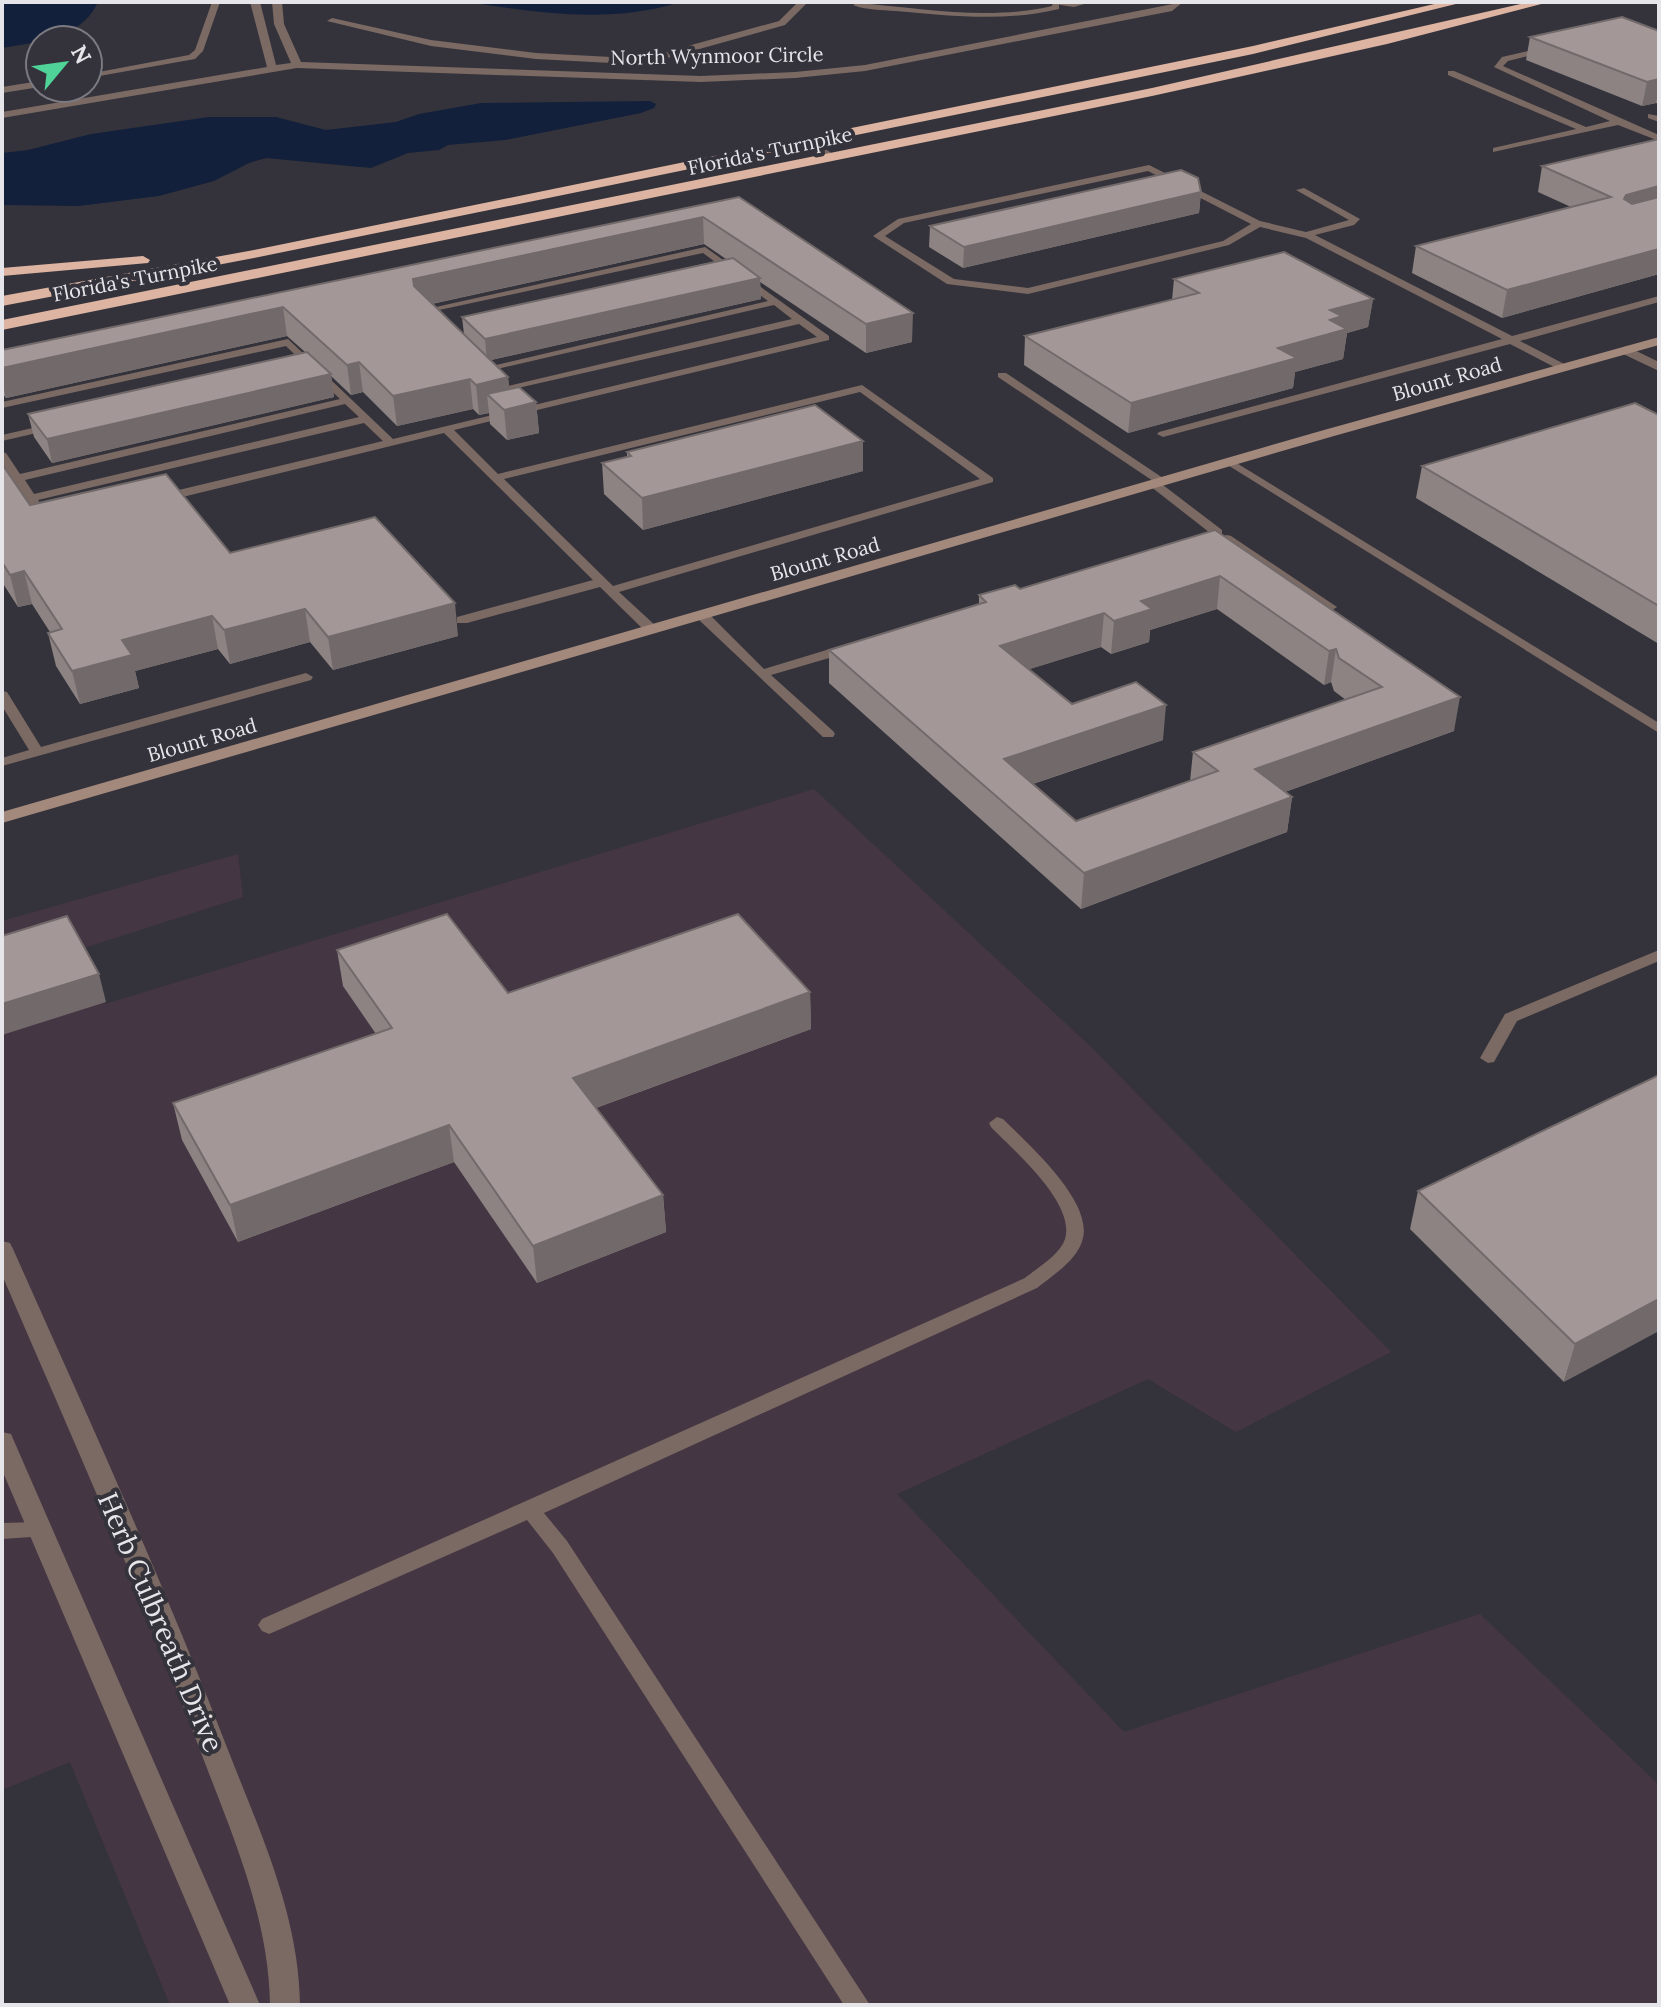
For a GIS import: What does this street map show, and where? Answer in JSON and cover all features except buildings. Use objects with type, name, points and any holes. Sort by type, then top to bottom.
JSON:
[{"type":"highway","name":"Florida's Turnpike","points":[[2,301],[254,254],[804,139],[1253,50],[1458,2]]},
{"type":"highway","name":"Florida's Turnpike","points":[[2,325],[835,158],[1294,61],[1543,2]]},
{"type":"highway","points":[[2,272],[91,267],[375,227]]},
{"type":"street","points":[[255,2],[271,65]]},
{"type":"street","points":[[277,2],[279,24],[295,62]]},
{"type":"street","points":[[332,21],[431,43],[546,56],[630,61],[656,58],[782,23],[803,2]]},
{"type":"street","points":[[1046,2],[1086,2]]},
{"type":"street","name":"North Wynmoor Circle","points":[[530,71],[782,65],[851,58],[1155,2]]},
{"type":"street","name":"North Wynmoor Circle","points":[[2,105],[295,62],[701,79],[795,75],[865,68],[1172,8],[1178,2]]},
{"type":"street","points":[[530,71],[546,56]]},
{"type":"street","name":"North Wynmoor Circle","points":[[2,115],[271,65]]},
{"type":"street","name":"Blount Road","points":[[2,818],[1659,341]]},
{"type":"street","points":[[1626,350],[1659,367]]},
{"type":"street","name":"Herb Culbreath Drive","points":[[2,1249],[187,1677],[268,1893],[286,1988],[285,2005]]},
{"type":"street","points":[[3,1445],[245,2005]]},
{"type":"lane","points":[[104,73],[192,57],[199,51],[216,2]]},
{"type":"lane","points":[[857,5],[1014,15],[1048,10],[1056,7],[1056,3]]},
{"type":"lane","points":[[1561,45],[1505,59],[1498,67],[1501,71],[1659,138]]},
{"type":"lane","points":[[1451,73],[1586,130]]},
{"type":"lane","points":[[2,90],[24,87]]},
{"type":"lane","points":[[1496,150],[1619,122]]},
{"type":"lane","points":[[804,139],[835,158]]},
{"type":"lane","points":[[1258,224],[1226,243],[1028,291],[951,282],[878,236],[901,221],[1149,168],[1258,224],[1305,235],[1564,368]]},
{"type":"lane","points":[[1301,190],[1355,219],[1305,235]]},
{"type":"lane","points":[[150,501],[825,338],[705,250],[423,311],[441,329]]},
{"type":"lane","points":[[721,276],[736,273]]},
{"type":"lane","points":[[1163,434],[1659,299]]},
{"type":"lane","points":[[484,369],[776,302]]},
{"type":"lane","points":[[505,388],[801,320]]},
{"type":"lane","points":[[2,405],[288,342],[390,442]]},
{"type":"lane","points":[[473,358],[528,409]]},
{"type":"lane","points":[[298,371],[313,367]]},
{"type":"lane","points":[[1002,375],[1158,483],[1218,533],[1331,607]]},
{"type":"lane","points":[[462,620],[607,586],[989,480],[862,388],[496,478]]},
{"type":"lane","points":[[17,478],[346,401]]},
{"type":"lane","points":[[31,498],[366,419]]},
{"type":"lane","points":[[2,438],[64,424]]},
{"type":"lane","points":[[446,429],[652,630]]},
{"type":"lane","points":[[2,455],[49,526],[64,522]]},
{"type":"lane","points":[[1230,462],[1659,729]]},
{"type":"lane","points":[[1203,537],[1218,533]]},
{"type":"lane","points":[[703,616],[828,734]]},
{"type":"lane","points":[[762,674],[861,644]]},
{"type":"lane","points":[[2,762],[306,677]]},
{"type":"lane","points":[[2,695],[37,752]]},
{"type":"lane","points":[[1488,1058],[1511,1018],[1659,955]]},
{"type":"lane","points":[[269,1625],[1031,1283],[1059,1259],[1074,1238],[1072,1213],[1044,1172],[997,1123]]},
{"type":"lane","points":[[530,1510],[560,1547],[858,2005]]},
{"type":"lane","points":[[2,1531],[39,1530]]},
{"type":"shaded area","points":[[814,789],[1091,1047],[1391,1352],[1236,1432],[1148,1379],[897,1494],[1124,1732],[1480,1614],[1659,1785],[1659,2005],[170,2005],[70,1762],[2,1790],[2,921],[238,854],[243,897],[84,948],[105,1004]]},
{"type":"water","points":[[2,2],[97,4],[81,24],[24,24],[24,44],[2,48]]},
{"type":"water","points":[[468,2],[680,2],[654,9],[601,15],[548,13]]},
{"type":"water","points":[[650,101],[656,104],[654,108],[641,113],[505,140],[448,145],[439,150],[408,153],[371,168],[266,158],[214,181],[159,196],[79,206],[2,205],[2,153],[28,150],[91,134],[209,117],[276,117],[326,130],[396,122],[419,114],[481,103]]}]
